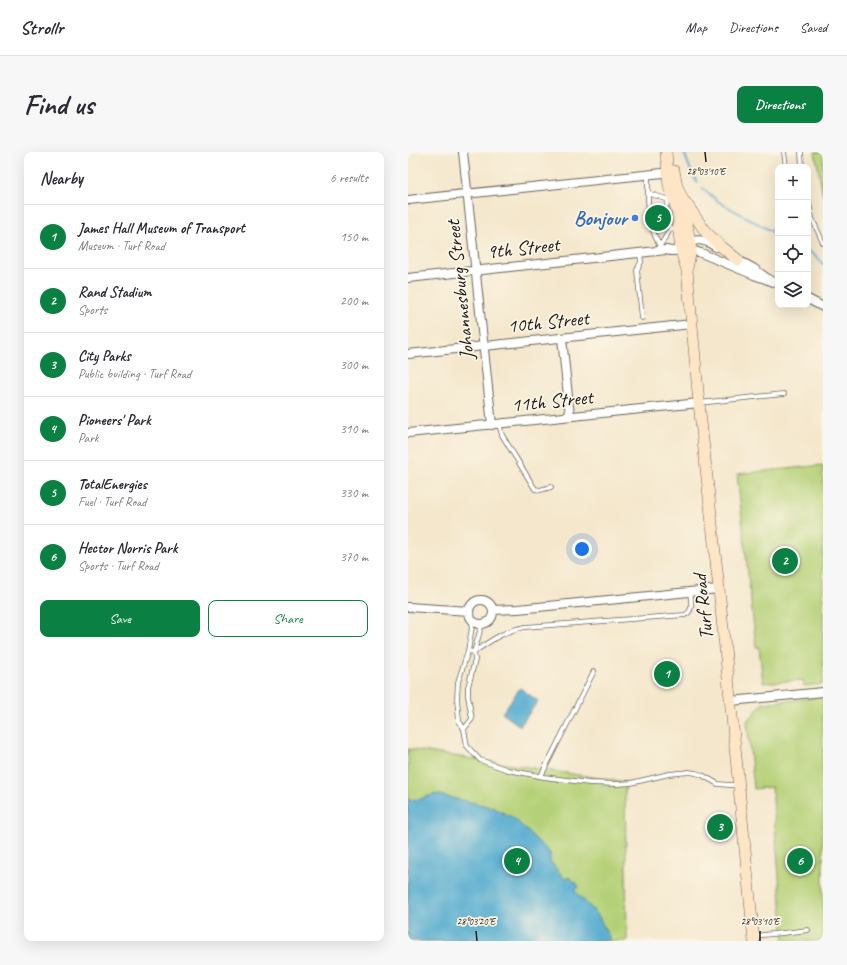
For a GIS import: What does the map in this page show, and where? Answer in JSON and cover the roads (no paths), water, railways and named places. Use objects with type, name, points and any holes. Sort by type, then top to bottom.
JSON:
[{"type":"main road","name":"Turf Road","points":[[666,152],[671,172],[683,200],[686,216],[682,241]]},
{"type":"main road","name":"Turf Road","points":[[672,152],[669,187],[670,197],[677,213],[687,270],[698,403],[731,701],[753,938]]},
{"type":"main road","points":[[683,200],[705,231],[738,260]]},
{"type":"street","name":"Johannesburg Street","points":[[463,152],[484,346],[496,424]]},
{"type":"street","points":[[408,200],[671,172]]},
{"type":"street","name":"9th Street","points":[[408,278],[640,253],[663,249],[671,251],[682,241],[706,240],[722,252],[753,268],[775,283]]},
{"type":"street","points":[[682,241],[701,253],[775,283]]},
{"type":"street","points":[[811,301],[823,307]]},
{"type":"street","name":"10th Street","points":[[408,354],[692,324]]},
{"type":"street","points":[[562,338],[570,416]]},
{"type":"street","name":"11th Street","points":[[408,433],[698,403]]},
{"type":"street","points":[[493,610],[518,609],[718,589]]},
{"type":"street","points":[[480,600],[487,601],[490,604],[493,613],[491,619],[482,624],[476,623],[471,618],[469,611],[472,605],[480,600]]},
{"type":"street","points":[[408,608],[469,611]]},
{"type":"street","points":[[731,701],[823,692]]},
{"type":"lane","points":[[784,152],[786,164]]},
{"type":"lane","points":[[801,152],[802,164]]},
{"type":"lane","points":[[648,174],[648,206],[651,227],[663,249],[682,241]]},
{"type":"lane","points":[[648,193],[670,197]]},
{"type":"lane","points":[[808,200],[812,218],[823,243]]},
{"type":"lane","points":[[640,253],[641,262],[637,270],[642,318]]},
{"type":"lane","points":[[698,403],[784,394]]},
{"type":"lane","points":[[496,424],[535,489],[540,490],[551,487]]},
{"type":"lane","points":[[468,651],[474,652],[501,634],[525,627],[685,615],[691,608],[690,592]]},
{"type":"lane","points":[[473,620],[468,651],[457,692],[458,721],[464,729],[468,746],[480,760],[508,770],[589,783],[617,784],[669,774],[689,772],[702,775],[718,784],[739,785]]},
{"type":"lane","points":[[464,729],[472,719],[468,687],[475,660],[474,652],[482,624]]},
{"type":"lane","points":[[541,776],[594,671]]},
{"type":"lane","points":[[753,938],[808,930]]},
{"type":"water","points":[[520,688],[538,701],[520,726],[502,713]]},
{"type":"water","points":[[435,794],[492,807],[514,818],[550,853],[550,861],[565,879],[569,877],[579,886],[575,891],[598,915],[611,941],[408,941],[408,800],[420,799]]},
{"type":"waterway","points":[[684,152],[692,174],[698,183]]},
{"type":"waterway","points":[[702,188],[719,202],[775,233]]},
{"type":"waterway","points":[[811,253],[823,264]]},
{"type":"place","name":"Bonjour","points":[[635,218]]},
{"type":"place","name":"TotalEnergies","points":[[658,218]]},
{"type":"place","name":"Rand Stadium","points":[[785,561]]},
{"type":"place","name":"James Hall Museum of Transport","points":[[667,674]]},
{"type":"place","name":"City Parks","points":[[720,827]]},
{"type":"place","name":"Pioneers' Park","points":[[517,861]]},
{"type":"place","name":"Hector Norris Park","points":[[800,861]]}]
